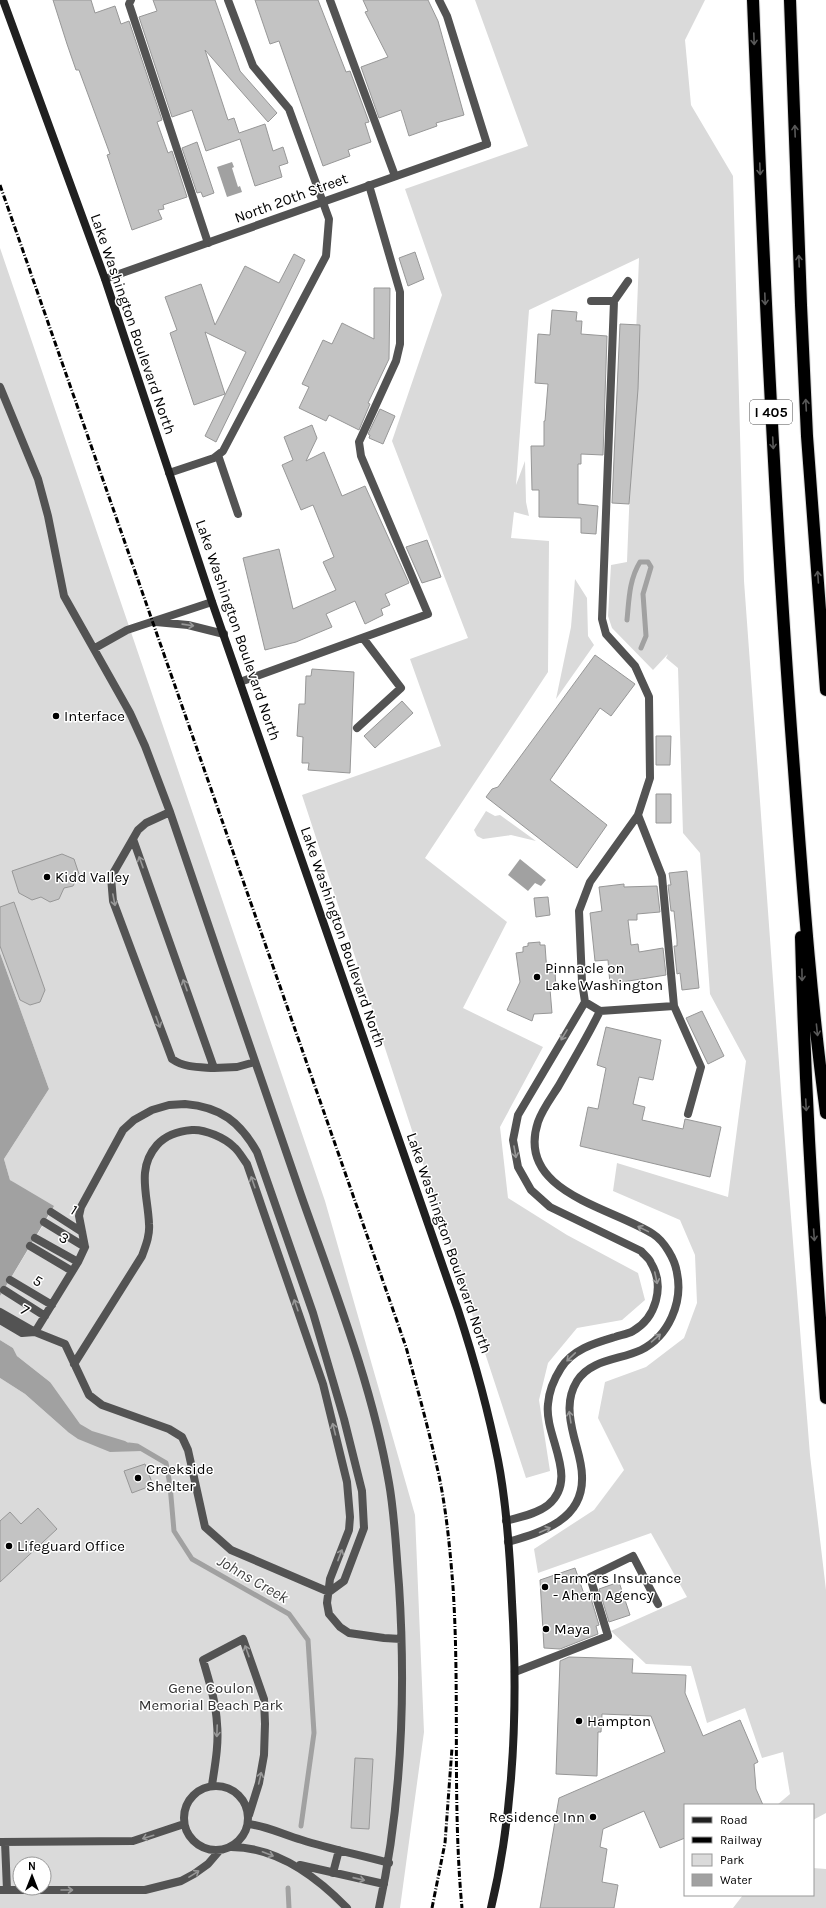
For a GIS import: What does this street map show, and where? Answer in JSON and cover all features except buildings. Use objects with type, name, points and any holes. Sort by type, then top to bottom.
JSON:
[{"type":"highway","name":"I 405","points":[[753,0],[766,329],[780,566],[798,824],[826,1113]]},
{"type":"highway","name":"I 405","points":[[790,0],[802,344],[826,690]]},
{"type":"highway","points":[[822,644],[826,667]]},
{"type":"highway","points":[[798,824],[804,1058],[811,1204],[826,1398]]},
{"type":"street","name":"Lake Washington Boulevard North","points":[[3,0],[105,279],[212,602],[458,1310],[484,1396],[498,1461],[506,1521],[511,1580],[515,1672],[508,1815],[499,1872],[491,1908]]},
{"type":"street","points":[[132,0],[129,4],[208,243]]},
{"type":"street","points":[[169,473],[214,458],[223,451],[326,256],[329,219],[289,109],[253,66],[228,0]]},
{"type":"street","points":[[330,0],[395,176]]},
{"type":"street","name":"North 20th Street","points":[[105,279],[487,144],[474,98],[447,16],[439,0]]},
{"type":"street","points":[[240,682],[428,614],[361,456],[359,442],[396,361],[400,344],[400,292],[369,185]]},
{"type":"street","points":[[506,1521],[537,1511],[547,1506],[555,1497],[560,1488],[562,1476],[550,1424],[548,1405],[552,1385],[562,1367],[577,1352],[594,1343],[632,1331],[645,1322],[654,1309],[658,1293],[657,1277],[651,1262],[641,1251],[550,1207],[531,1190],[518,1166],[513,1140],[518,1115],[585,1002],[582,982],[579,911],[590,882],[638,815],[650,778],[649,697],[635,666],[606,634],[602,619],[614,301],[628,282]]},
{"type":"street","points":[[591,301],[614,301]]},
{"type":"street","points":[[0,387],[38,479],[48,516],[64,596],[95,648],[146,746],[348,1331],[367,1391],[381,1448],[394,1517],[403,1681],[401,1740],[396,1803],[389,1862],[379,1908]]},
{"type":"street","points":[[218,455],[238,514]]},
{"type":"street","points":[[95,648],[127,630],[212,602]]},
{"type":"street","points":[[152,622],[188,625],[224,634]]},
{"type":"street","points":[[357,728],[400,688],[363,638]]},
{"type":"street","points":[[170,812],[146,823],[138,830],[111,877],[113,901],[172,1059],[178,1063],[191,1067],[214,1068],[237,1067],[255,1062]]},
{"type":"street","points":[[638,815],[662,876],[674,1006],[701,1067],[688,1114]]},
{"type":"street","points":[[133,839],[214,1068]]},
{"type":"street","points":[[585,1002],[600,1011],[674,1006]]},
{"type":"street","points":[[508,1542],[545,1530],[560,1522],[572,1509],[580,1494],[583,1476],[568,1406],[571,1392],[578,1379],[589,1369],[602,1362],[642,1350],[660,1336],[673,1317],[679,1296],[678,1273],[669,1252],[654,1234],[561,1189],[547,1176],[538,1160],[534,1141],[538,1122],[589,1035],[600,1011]]},
{"type":"street","points":[[35,1332],[78,1262],[85,1247],[79,1216],[87,1194],[123,1130],[143,1114],[169,1105],[194,1105],[221,1113],[238,1125],[248,1136],[257,1152],[313,1313],[344,1419],[362,1491],[364,1528],[344,1581],[329,1592]]},
{"type":"street","points":[[74,1364],[142,1256],[148,1241],[149,1225],[145,1185],[145,1166],[150,1153],[163,1139],[181,1131],[197,1130],[217,1136],[234,1147],[246,1164],[323,1384],[347,1482],[350,1517],[349,1530],[330,1579],[327,1603],[329,1614],[340,1628],[349,1633],[384,1638],[401,1638]]},
{"type":"street","name":"1","points":[[51,1212],[82,1232]]},
{"type":"street","points":[[44,1222],[85,1247]]},
{"type":"street","name":"3","points":[[35,1238],[78,1262]]},
{"type":"street","points":[[30,1246],[72,1271]]},
{"type":"street","name":"5","points":[[10,1280],[52,1306]]},
{"type":"street","points":[[4,1290],[45,1316]]},
{"type":"street","name":"7","points":[[0,1312],[35,1332]]},
{"type":"street","points":[[0,1320],[22,1333],[35,1332],[65,1344],[89,1395],[102,1404],[169,1428],[182,1437],[188,1450],[206,1527],[231,1550],[329,1592]]},
{"type":"street","points":[[515,1672],[608,1636],[590,1577],[633,1556],[658,1604]]},
{"type":"street","points":[[212,1785],[216,1756],[217,1723],[213,1697],[203,1660],[243,1639],[264,1699],[264,1755],[259,1783],[245,1834],[230,1847]]},
{"type":"street","points":[[249,1815],[247,1806],[237,1792],[229,1788],[212,1785],[194,1793],[188,1801],[185,1809],[184,1824],[188,1833],[197,1844],[210,1849],[220,1850],[230,1847],[249,1847],[294,1864],[384,1884]]},
{"type":"street","points":[[184,1824],[133,1841],[2,1842],[4,1890],[144,1890],[181,1881],[208,1864],[220,1850]]},
{"type":"street","points":[[248,1824],[262,1825],[280,1834],[389,1862]]},
{"type":"street","points":[[333,1873],[339,1850]]},
{"type":"street","points":[[294,1864],[331,1891],[347,1908]]},
{"type":"green space","points":[[475,0],[705,0],[685,40],[691,105],[733,176],[744,581],[782,1104],[810,1455],[826,1590],[826,1813],[814,1819],[814,1804],[778,1804],[790,1794],[783,1752],[762,1758],[745,1708],[707,1723],[691,1666],[646,1664],[611,1631],[687,1597],[651,1533],[538,1573],[534,1549],[594,1510],[624,1470],[598,1418],[605,1382],[646,1367],[684,1338],[697,1303],[695,1255],[680,1220],[613,1191],[617,1163],[728,1197],[746,1061],[710,994],[700,853],[683,833],[678,668],[666,658],[668,654],[653,670],[612,628],[608,616],[611,565],[627,562],[639,258],[529,310],[516,485],[525,461],[526,502],[529,516],[514,512],[511,538],[549,541],[548,672],[425,858],[507,922],[463,1008],[543,1047],[500,1127],[508,1198],[567,1235],[638,1273],[645,1300],[622,1320],[577,1328],[548,1363],[539,1400],[550,1471],[526,1478],[302,795],[441,746],[410,659],[468,638],[392,441],[442,295],[405,189],[528,146]]},
{"type":"green space","name":"Gene Coulon Memorial Beach Park","points":[[0,248],[325,1201],[415,1515],[424,1732],[400,1908],[0,1908],[0,1378],[25,1394],[68,1432],[50,1382],[17,1356],[13,1348],[0,1340],[0,1296],[51,1212],[10,1180],[4,1159],[49,1089],[0,953]]},
{"type":"green space","points":[[575,579],[587,598],[588,636],[594,645],[556,699],[571,627]]},
{"type":"green space","points":[[486,811],[495,816],[500,815],[536,841],[511,835],[483,839],[477,836],[474,830]]},
{"type":"green space","points":[[814,1868],[826,1869],[826,1908],[733,1908],[742,1896],[814,1896]]},
{"type":"water","points":[[232,162],[234,167],[232,168],[238,187],[240,186],[242,192],[227,197],[217,167]]},
{"type":"water","points":[[520,859],[546,880],[541,886],[535,883],[528,891],[508,875]]},
{"type":"water","points":[[0,953],[49,1089],[4,1159],[10,1180],[54,1206],[0,1296]]},
{"type":"water","points":[[0,1340],[13,1348],[17,1356],[50,1382],[80,1424],[92,1431],[125,1441],[142,1451],[110,1452],[78,1439],[68,1432],[25,1394],[0,1378]]},
{"type":"waterway","points":[[627,620],[630,590],[636,569],[640,562],[648,562],[651,567],[643,594],[646,636],[641,648]]},
{"type":"waterway","name":"Johns Creek","points":[[129,1445],[137,1446],[166,1463],[170,1485],[174,1531],[192,1559],[289,1614],[308,1640],[314,1733],[301,1826]]},
{"type":"waterway","name":"Johns Creek","points":[[288,1888],[289,1908]]},
{"type":"railway","points":[[0,185],[406,1347],[430,1437],[443,1496],[452,1572],[456,1667],[457,1828],[462,1908]]},
{"type":"railway","points":[[432,1908],[445,1843],[452,1748]]},
{"type":"place","name":"Interface","points":[[56,716]]},
{"type":"place","name":"Kidd Valley","points":[[47,877]]},
{"type":"place","name":"Pinnacle on Lake Washington","points":[[537,977]]},
{"type":"place","name":"Creekside Shelter","points":[[138,1478]]},
{"type":"place","name":"Lifeguard Office","points":[[9,1546]]},
{"type":"place","name":"Farmers Insurance - Ahern Agency","points":[[545,1587]]},
{"type":"place","name":"Maya","points":[[546,1629]]},
{"type":"place","name":"Hampton","points":[[579,1721]]},
{"type":"place","name":"Residence Inn","points":[[593,1817]]}]
